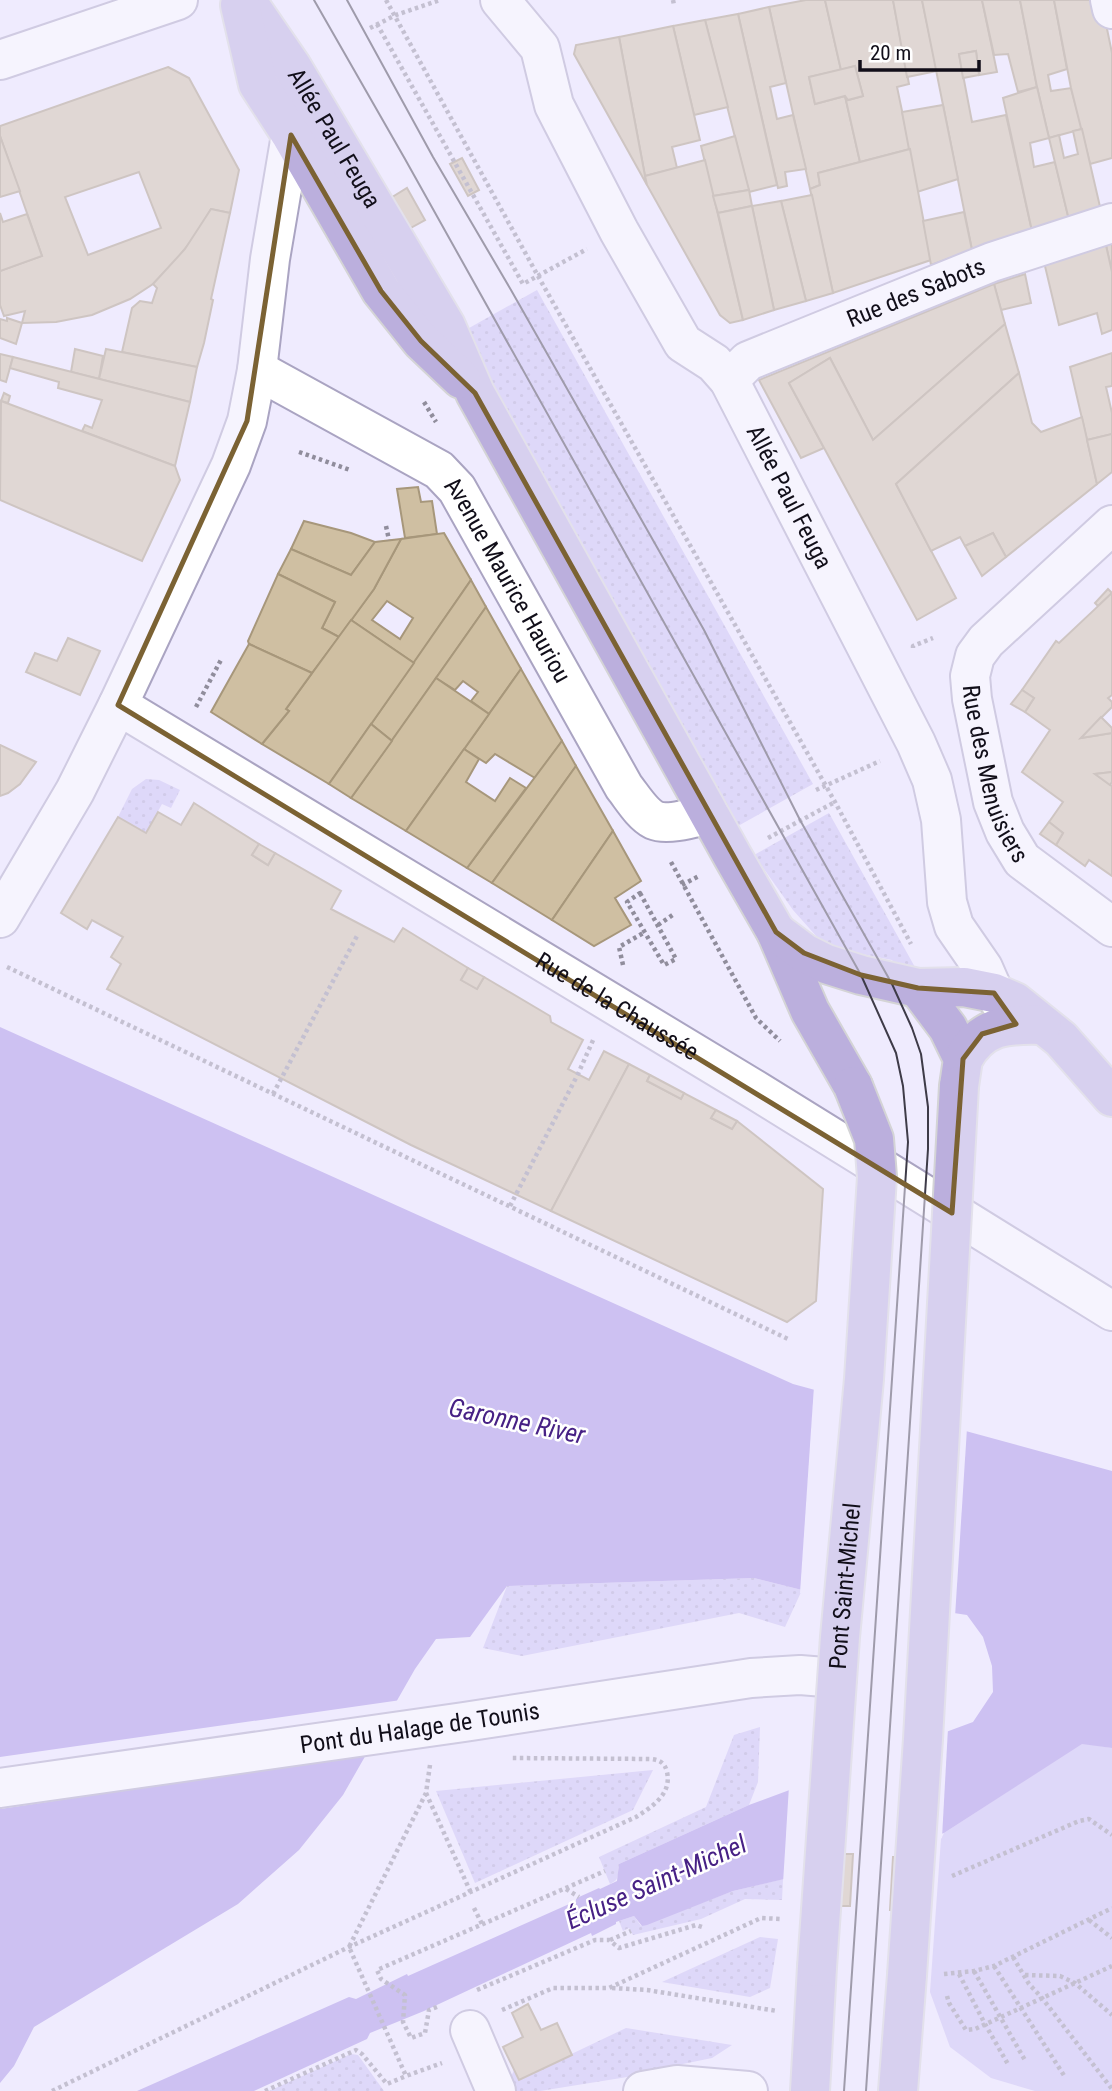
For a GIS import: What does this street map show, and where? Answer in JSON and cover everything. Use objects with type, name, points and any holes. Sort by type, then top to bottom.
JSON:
[{"type":"main road","name":"Allée Paul Feuga","points":[[239,0],[258,84],[291,135],[381,290],[421,341],[475,393]]},
{"type":"main road","name":"Allée Paul Feuga","points":[[247,0],[292,67],[446,327],[475,393],[776,932],[810,1011],[853,1086]]},
{"type":"main road","name":"Allée Paul Feuga","points":[[776,932],[804,953],[826,964],[892,984],[918,988],[964,987],[994,993],[1015,1002],[1029,1025],[1061,1039],[1112,1097]]},
{"type":"main road","points":[[918,988],[948,1028],[961,1073]]},
{"type":"main road","points":[[898,2091],[924,1725],[961,1073],[971,1045],[982,1034],[1003,1027],[1029,1025]]},
{"type":"main road","name":"Pont Saint-Michel","points":[[810,2091],[837,1678],[864,1380],[877,1177],[874,1139],[853,1086]]},
{"type":"street","points":[[0,60],[178,0]]},
{"type":"street","name":"Allée Paul Feuga","points":[[500,0],[540,48],[554,105],[619,230],[683,343],[714,363],[729,380],[916,743],[932,780],[941,820],[947,902],[954,926],[983,968],[994,993]]},
{"type":"street","points":[[1110,0],[1112,9]]},
{"type":"street","points":[[4,903],[75,791],[231,465],[247,421],[257,370],[270,259],[291,135]]},
{"type":"street","name":"Rue des Sabots","points":[[729,380],[748,361],[992,262],[1112,223]]},
{"type":"street","name":"Avenue Maurice Hauriou","points":[[257,370],[439,470],[457,489],[624,787],[655,820],[682,821],[709,814]]},
{"type":"street","name":"Rue des Menuisiers","points":[[1112,525],[986,641],[975,656],[970,676],[972,699],[993,802],[1005,832],[1022,860],[1112,927]]},
{"type":"street","name":"Rue de la Chaussée","points":[[118,705],[757,1091],[1112,1311]]},
{"type":"street","name":"Pont du Halage de Tounis","points":[[0,1788],[741,1680],[800,1675],[837,1678]]},
{"type":"street","points":[[461,2009],[496,2091]]},
{"type":"street","points":[[660,2088],[748,2091]]},
{"type":"path","points":[[386,0],[538,276],[835,802],[912,946]]},
{"type":"path","points":[[370,28],[396,15],[439,0]]},
{"type":"path","points":[[377,24],[523,284],[619,230]]},
{"type":"path","points":[[387,526],[388,540]]},
{"type":"path","points":[[916,655],[913,646],[933,638]]},
{"type":"path","points":[[201,698],[222,658]]},
{"type":"path","points":[[733,857],[835,802]]},
{"type":"path","points":[[674,870],[756,1018],[790,1049]]},
{"type":"path","points":[[640,893],[658,925],[676,959],[664,965],[627,902],[640,893]]},
{"type":"path","points":[[658,925],[674,914]]},
{"type":"path","points":[[619,947],[645,932]]},
{"type":"path","points":[[273,1094],[357,936]]},
{"type":"path","points":[[7,967],[790,1340]]},
{"type":"path","points":[[510,1206],[578,1074],[595,1035]]},
{"type":"path","points":[[52,2091],[349,1947],[636,1817],[654,1806],[665,1792],[668,1778],[666,1767],[659,1760],[651,1759],[504,1758]]},
{"type":"path","points":[[406,2077],[349,1947],[426,1793],[430,1766]]},
{"type":"path","points":[[426,1793],[471,1893]]},
{"type":"path","points":[[946,1879],[1079,1821],[1089,1819],[1112,1835]]},
{"type":"path","points":[[605,1871],[377,1969],[382,1979],[405,1995],[404,2022],[411,2038],[425,2033],[429,2010],[506,2007],[553,1988],[647,1990],[764,2010]]},
{"type":"path","points":[[565,1889],[579,1897]]},
{"type":"path","points":[[474,1908],[482,1924]]},
{"type":"path","points":[[941,1975],[994,1966],[1112,1908]]},
{"type":"path","points":[[609,1988],[761,1918],[788,1919]]},
{"type":"path","points":[[1089,1920],[1112,1938]]},
{"type":"path","points":[[265,2091],[356,2050],[387,2084],[406,2077],[447,2061],[461,2009],[595,1937],[609,1940],[619,1948],[696,1926],[705,1928]]},
{"type":"path","points":[[609,1940],[631,1931]]},
{"type":"path","points":[[1013,1957],[1029,1984],[1112,2089]]},
{"type":"path","points":[[994,1966],[1065,2077]]},
{"type":"path","points":[[949,2003],[966,2030],[975,2029],[1112,1966]]},
{"type":"path","points":[[974,1971],[1026,2062]]},
{"type":"path","points":[[959,1974],[1009,2066]]},
{"type":"path","points":[[1024,1975],[1060,1976],[1074,1983],[1112,2015]]},
{"type":"highlighted area","points":[[291,135],[381,291],[421,341],[475,393],[776,932],[804,953],[861,975],[918,988],[994,993],[1016,1024],[982,1034],[963,1059],[952,1213],[118,705],[247,421]]},
{"type":"shaded area","points":[[537,290],[813,784],[738,826],[462,332]]},
{"type":"shaded area","points":[[146,779],[159,780],[180,790],[171,808],[162,804],[146,833],[118,817],[132,789]]},
{"type":"shaded area","points":[[829,813],[916,969],[896,966],[892,960],[826,947],[793,910],[754,855]]},
{"type":"shaded area","points":[[754,1578],[802,1590],[785,1627],[739,1613],[522,1656],[483,1648],[507,1586]]},
{"type":"shaded area","points":[[760,1727],[758,1782],[749,1805],[619,1864],[617,1878],[610,1884],[599,1857],[706,1807],[734,1735]]},
{"type":"shaded area","points":[[1082,1743],[1112,1748],[1112,2091],[1035,2091],[991,2078],[950,2047],[930,1992],[941,1839],[944,1833]]},
{"type":"shaded area","points":[[653,1770],[633,1810],[475,1883],[436,1791]]},
{"type":"shaded area","points":[[783,1879],[782,1900],[745,1899],[701,1919],[633,1935],[629,1928],[623,1931],[619,1921],[634,1916],[641,1926],[733,1891]]},
{"type":"shaded area","points":[[760,1937],[778,1939],[770,1988],[750,1997],[662,1982]]},
{"type":"shaded area","points":[[626,2028],[732,2045],[712,2058],[678,2065],[677,2069],[540,2091],[517,2091],[511,2077],[514,2070],[519,2079]]},
{"type":"shaded area","points":[[351,2054],[358,2055],[384,2091],[269,2091]]},
{"type":"water","points":[[0,1027],[793,1384],[1112,1471],[1112,1748],[1082,1744],[944,1833],[860,1861],[733,1891],[647,1925],[642,1926],[634,1916],[616,1922],[592,1936],[591,1933],[424,2011],[370,2033],[367,2039],[254,2091],[137,2091],[349,1997],[356,1999],[576,1901],[579,1897],[617,1881],[619,1864],[749,1805],[973,1722],[993,1692],[992,1666],[983,1637],[967,1615],[802,1590],[754,1578],[507,1586],[470,1637],[436,1639],[415,1669],[343,1795],[299,1850],[238,1904],[34,2027],[14,2066],[0,2083]]},
{"type":"pier","points":[[814,1386],[967,1428],[955,1617],[800,1593]]},
{"type":"pier","points":[[401,1700],[370,1754],[0,1809],[0,1757]]},
{"type":"pier","points":[[948,1728],[942,1838],[861,1864],[783,1883],[789,1786]]},
{"type":"building","points":[[806,0],[825,0],[841,70],[809,77],[815,104],[845,96],[860,162],[818,173],[820,185],[810,189],[769,7]]},
{"type":"building","points":[[825,0],[893,0],[909,84],[897,87],[910,149],[860,162],[845,96],[848,100],[863,96],[855,66],[841,70]]},
{"type":"building","points":[[893,0],[922,0],[937,71],[907,77]]},
{"type":"building","points":[[922,0],[982,0],[997,72],[979,75],[976,51],[959,54],[972,122],[1006,115],[1032,231],[972,250]]},
{"type":"building","points":[[982,0],[1020,0],[1037,87],[1018,92],[1008,54],[994,55]]},
{"type":"building","points":[[1020,0],[1054,0],[1067,69],[1048,75],[1051,91],[1071,88],[1082,129],[1049,138]]},
{"type":"building","points":[[1054,0],[1101,0],[1112,53],[1112,158],[1090,164],[1071,88]]},
{"type":"building","points":[[769,7],[786,83],[770,87],[777,119],[793,115],[806,169],[785,172],[787,186],[778,188],[738,14]]},
{"type":"building","points":[[738,14],[777,185],[749,192],[705,20]]},
{"type":"building","points":[[705,20],[728,107],[694,115],[673,26]]},
{"type":"building","points":[[673,26],[700,140],[672,147],[677,168],[645,176],[619,37]]},
{"type":"building","points":[[619,37],[647,185],[574,54],[576,45]]},
{"type":"building","points":[[976,51],[979,75],[963,78],[959,54]]},
{"type":"building","points":[[855,66],[863,96],[848,100],[845,96],[815,104],[809,77]]},
{"type":"building","points":[[168,67],[189,78],[239,170],[230,213],[211,209],[177,259],[153,284],[130,299],[92,315],[56,322],[22,323],[25,311],[4,316],[0,305],[0,271],[42,256],[0,136],[0,126]],"holes":[[[139,172],[161,228],[88,255],[65,197]]]},
{"type":"building","points":[[1037,87],[1049,138],[1030,143],[1034,167],[1055,162],[1069,220],[1032,231],[1003,98]]},
{"type":"building","points":[[943,105],[958,179],[917,192],[902,112]]},
{"type":"building","points":[[1082,129],[1101,211],[1069,220],[1049,138],[1059,135],[1064,158],[1078,154],[1073,131]]},
{"type":"building","points":[[0,136],[20,191],[0,197]]},
{"type":"building","points":[[735,136],[749,190],[713,196],[701,146]]},
{"type":"building","points":[[910,149],[931,260],[833,293],[810,189],[820,185],[818,173]]},
{"type":"building","points":[[462,158],[479,190],[468,196],[450,164]]},
{"type":"building","points":[[705,160],[743,320],[730,323],[720,315],[647,185],[645,176]]},
{"type":"building","points":[[407,188],[425,220],[407,230],[389,199]]},
{"type":"building","points":[[749,190],[752,206],[718,213],[713,196]]},
{"type":"building","points":[[812,195],[833,293],[806,301],[781,201]]},
{"type":"building","points":[[781,201],[806,301],[774,310],[752,206]]},
{"type":"building","points":[[752,206],[774,310],[743,320],[718,213]]},
{"type":"building","points":[[211,209],[230,213],[197,367],[122,352],[132,308],[140,301],[152,303],[157,288],[153,284],[185,249]]},
{"type":"building","points":[[964,212],[972,250],[931,265],[923,221]]},
{"type":"building","points":[[0,213],[3,222],[27,214],[42,256],[0,271]]},
{"type":"building","points":[[1112,236],[1112,272],[1105,241]]},
{"type":"building","points":[[1105,241],[1112,272],[1112,330],[1102,334],[1097,313],[1059,325],[1044,262]]},
{"type":"building","points":[[1025,274],[1031,303],[1001,310],[994,284]]},
{"type":"building","points":[[994,284],[1005,324],[873,440],[830,358],[789,383],[824,448],[801,458],[759,380]]},
{"type":"building","points":[[7,318],[22,323],[16,344],[0,338],[0,319],[7,321]]},
{"type":"building","points":[[1005,324],[1019,373],[896,484],[956,598],[917,620],[789,383],[830,358],[873,440]]},
{"type":"building","points":[[75,349],[103,356],[99,379],[71,372]]},
{"type":"building","points":[[106,349],[197,367],[190,402],[99,379]]},
{"type":"building","points":[[1112,353],[1112,386],[1106,387],[1112,413],[1112,434],[1087,440],[1070,367]]},
{"type":"building","points":[[0,354],[13,357],[6,382],[0,380]]},
{"type":"building","points":[[13,357],[190,402],[175,466],[82,431],[85,425],[92,428],[102,400],[58,388],[59,382],[10,368]]},
{"type":"building","points":[[1019,373],[1032,423],[1041,432],[1082,417],[1097,484],[1006,557],[993,533],[965,546],[960,537],[931,551],[896,484]]},
{"type":"building","points":[[4,393],[10,396],[8,403],[1,401]]},
{"type":"building","points":[[1,401],[175,466],[180,480],[142,561],[0,500]]},
{"type":"building","points":[[1112,434],[1112,472],[1097,484],[1087,440]]},
{"type":"building","points":[[418,487],[421,502],[432,501],[437,534],[405,538],[397,489]]},
{"type":"building","points":[[304,521],[375,542],[351,575],[291,549]]},
{"type":"building","points":[[444,533],[471,580],[414,663],[351,620],[374,589],[401,539]],"holes":[[[387,601],[413,618],[400,639],[372,620]]]},
{"type":"building","points":[[993,533],[1006,557],[982,576],[965,546]]},
{"type":"building","points":[[401,539],[374,589],[339,637],[322,628],[335,602],[278,574],[291,549],[351,575],[375,542]]},
{"type":"building","points":[[278,574],[335,602],[322,628],[339,637],[312,673],[249,644]]},
{"type":"building","points":[[471,580],[486,607],[392,741],[371,724]]},
{"type":"building","points":[[1108,589],[1112,593],[1098,606],[1095,603]]},
{"type":"building","points":[[1112,593],[1112,695],[1108,698],[1112,707],[1081,738],[1112,733],[1112,772],[1095,774],[1112,786],[1112,876],[1089,860],[1085,866],[1056,845],[1063,833],[1049,822],[1063,802],[1022,772],[1050,730],[1025,712],[1034,698],[1022,690],[1056,641],[1059,643]]},
{"type":"building","points":[[486,607],[521,669],[489,714],[471,701],[478,692],[463,681],[455,690],[436,678]]},
{"type":"building","points":[[351,620],[414,663],[329,784],[262,744],[289,711],[286,709]]},
{"type":"building","points":[[68,638],[100,651],[80,695],[26,672],[35,653],[57,661]]},
{"type":"building","points":[[249,644],[312,673],[286,709],[289,711],[262,744],[211,712]]},
{"type":"building","points":[[521,669],[562,741],[535,778],[495,754],[486,763],[464,749]]},
{"type":"building","points":[[436,678],[489,714],[406,831],[351,798]]},
{"type":"building","points":[[1022,690],[1034,698],[1025,712],[1011,704]]},
{"type":"building","points":[[1101,717],[1112,728],[1112,733],[1081,738]]},
{"type":"building","points":[[371,724],[392,741],[351,798],[329,784]]},
{"type":"building","points":[[562,741],[576,766],[492,883],[467,868]]},
{"type":"building","points":[[0,745],[36,762],[20,784],[0,796]]},
{"type":"building","points":[[464,749],[479,759],[466,782],[495,801],[510,778],[526,788],[467,868],[406,831]]},
{"type":"building","points":[[576,766],[613,831],[552,920],[492,883]]},
{"type":"building","points":[[1112,772],[1110,785],[1095,774]]},
{"type":"building","points":[[194,803],[259,844],[252,855],[268,865],[275,853],[341,891],[331,909],[394,942],[403,928],[468,968],[461,980],[477,989],[484,977],[550,1016],[551,1022],[583,1040],[568,1069],[589,1080],[604,1051],[629,1064],[551,1211],[411,1145],[107,989],[121,964],[111,957],[123,937],[92,920],[87,929],[61,913],[118,817],[146,833],[158,812],[181,825]]},
{"type":"building","points":[[1049,822],[1063,833],[1056,845],[1040,834]]},
{"type":"building","points":[[613,831],[641,881],[615,898],[631,925],[594,946],[552,920]]},
{"type":"building","points":[[259,844],[275,853],[268,865],[252,855]]},
{"type":"building","points":[[468,968],[484,977],[477,989],[461,980]]},
{"type":"building","points":[[629,1064],[650,1075],[647,1081],[681,1099],[684,1093],[716,1110],[711,1118],[732,1129],[737,1121],[823,1189],[816,1301],[787,1322],[551,1211]]},
{"type":"building","points":[[650,1075],[684,1093],[681,1099],[647,1081]]},
{"type":"building","points":[[716,1110],[737,1121],[732,1129],[711,1118]]},
{"type":"building","points":[[841,1854],[853,1854],[850,1906],[838,1906]]},
{"type":"building","points":[[893,1857],[904,1857],[894,1910],[890,1910]]},
{"type":"building","points":[[528,2004],[541,2030],[557,2023],[572,2055],[519,2080],[503,2047],[523,2037],[512,2013]]},
{"type":"tram line","points":[[314,0],[861,975],[896,1053],[903,1086],[908,1142],[844,2091]]},
{"type":"tram line","points":[[347,0],[433,157],[704,630],[800,820],[892,984],[921,1054],[928,1107],[928,1149],[866,2091]]},
{"type":"water label","name":"Garonne River","points":[[517,1421]]},
{"type":"water label","name":"Écluse Saint-Michel","points":[[656,1882]]}]
